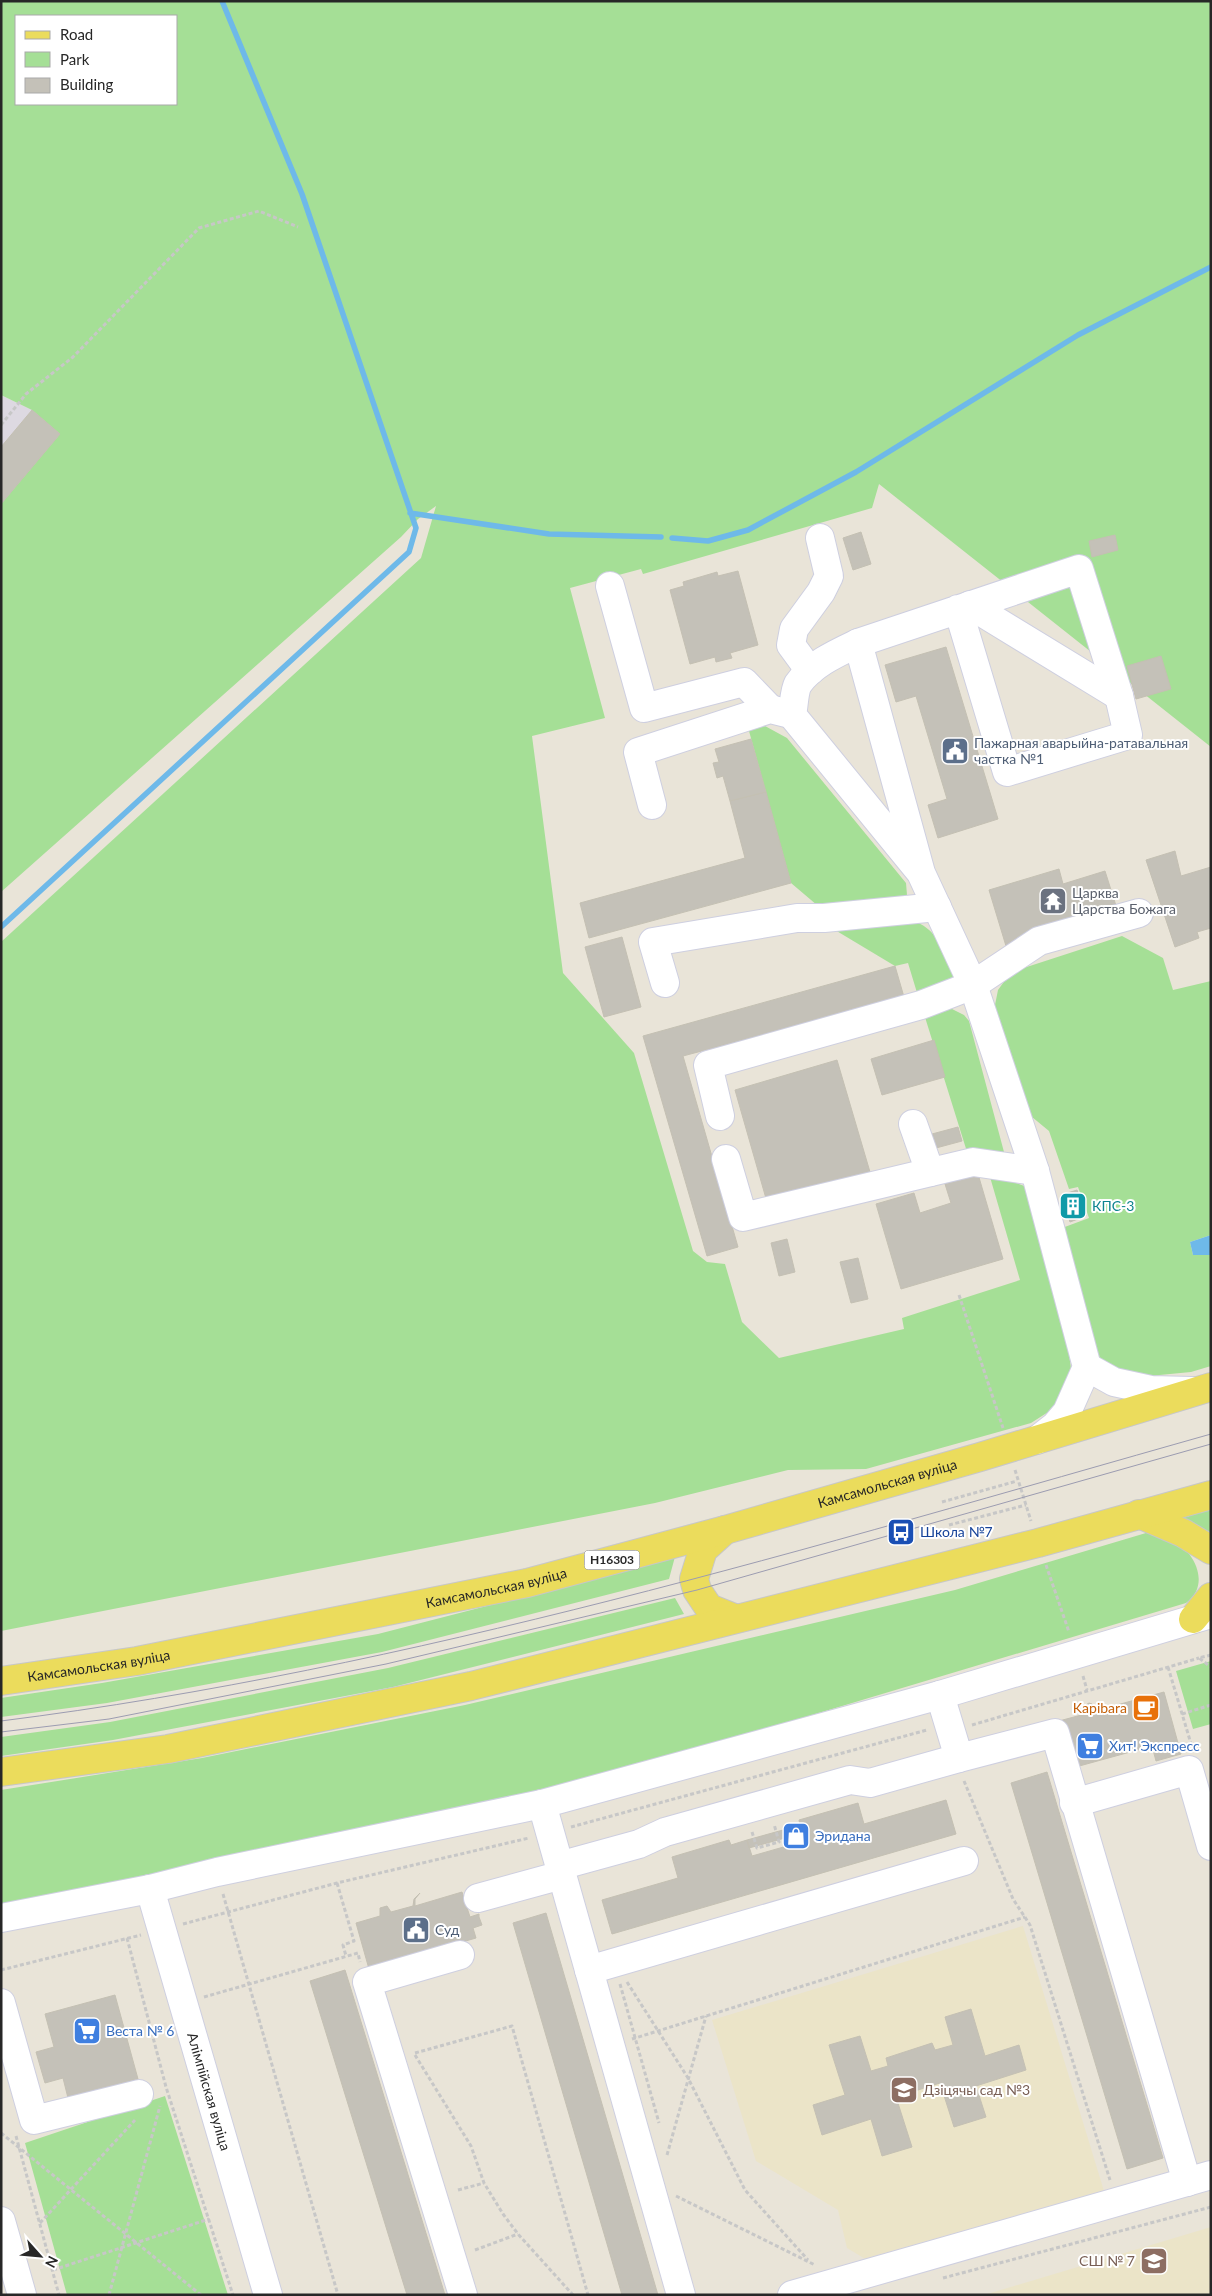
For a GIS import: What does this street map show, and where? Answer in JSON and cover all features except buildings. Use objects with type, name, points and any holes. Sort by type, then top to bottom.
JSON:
[{"type":"main road","name":"Камсамольская вуліца","points":[[1,1681],[137,1661],[527,1583],[724,1530],[1037,1440],[1204,1389]]},
{"type":"main road","points":[[1,1772],[168,1749],[471,1686],[734,1618],[1038,1543],[1211,1494]]},
{"type":"main road","points":[[1139,1514],[1183,1532],[1209,1552]]},
{"type":"main road","points":[[724,1530],[702,1550],[694,1579],[697,1590],[709,1608],[734,1618]]},
{"type":"main road","points":[[1202,1617],[1211,1597]]},
{"type":"street","points":[[810,671],[791,645],[794,629],[821,592],[829,576],[820,538]]},
{"type":"street","points":[[652,805],[638,752],[781,712],[797,685],[810,671],[828,658],[858,643],[964,607],[1079,569],[1119,696],[1128,735],[1007,772],[964,607]]},
{"type":"street","points":[[610,586],[644,708],[744,682],[781,712],[922,873]]},
{"type":"street","points":[[964,607],[1119,696]]},
{"type":"street","points":[[858,643],[922,873],[973,985],[1035,1171],[1087,1367],[1067,1412],[1055,1426],[1037,1440]]},
{"type":"street","points":[[665,983],[653,942],[797,918],[824,918],[937,907]]},
{"type":"street","points":[[720,1116],[708,1065],[921,1005],[973,985],[1039,941],[1139,913]]},
{"type":"street","points":[[913,1124],[930,1172]]},
{"type":"street","points":[[726,1159],[743,1217],[972,1162],[1035,1171]]},
{"type":"street","points":[[1087,1367],[1114,1382],[1151,1390],[1204,1389]]},
{"type":"street","points":[[1,1918],[150,1889],[217,1872],[542,1804],[940,1695],[1202,1617]]},
{"type":"street","points":[[940,1695],[959,1758]]},
{"type":"street","points":[[478,1898],[639,1844],[665,1832],[850,1780],[870,1783],[1055,1733],[1074,1803],[1199,2179],[1117,2202],[837,2289],[792,2295]]},
{"type":"street","points":[[1074,1803],[1189,1770],[1211,1846]]},
{"type":"street","points":[[542,1804],[561,1871],[602,1966],[611,2046],[681,2295]]},
{"type":"street","points":[[602,1966],[964,1861]]},
{"type":"street","name":"Алімпійская вуліца","points":[[150,1889],[268,2295]]},
{"type":"street","points":[[460,1955],[366,1982],[463,2295]]},
{"type":"street","points":[[1,2002],[34,2120],[152,2100]]},
{"type":"street","points":[[1,2221],[22,2295]]},
{"type":"path","points":[[1,425],[26,394],[73,357],[199,228],[258,211],[298,226]]},
{"type":"path","points":[[959,1295],[1009,1448],[1017,1481],[1077,1653],[1087,1690]]},
{"type":"path","points":[[942,1502],[1017,1481]]},
{"type":"path","points":[[949,1525],[1026,1505]]},
{"type":"path","points":[[1,1970],[162,1930],[336,1883],[550,1833],[933,1728],[951,1731],[1211,1654]]},
{"type":"path","points":[[1199,1658],[1211,1667]]},
{"type":"path","points":[[1168,1666],[1195,1760],[1189,1770]]},
{"type":"path","points":[[1182,1714],[1211,1705]]},
{"type":"path","points":[[959,1758],[964,1784],[1014,1899],[1030,1925],[1117,2202]]},
{"type":"path","points":[[754,1838],[757,1848],[779,1842],[776,1831]]},
{"type":"path","points":[[217,1872],[338,2295]]},
{"type":"path","points":[[336,1883],[354,1941],[343,1945],[346,1956]]},
{"type":"path","points":[[611,2046],[1025,1917]]},
{"type":"path","points":[[127,1938],[166,2087],[233,2295]]},
{"type":"path","points":[[184,2003],[358,1953],[366,1982]]},
{"type":"path","points":[[602,1966],[658,2031],[688,2078],[745,2190],[810,2262],[679,2196]]},
{"type":"path","points":[[664,2162],[706,2016]]},
{"type":"path","points":[[415,2053],[512,2026],[588,2295]]},
{"type":"path","points":[[409,2046],[471,2146],[484,2183],[503,2214],[518,2234],[573,2295]]},
{"type":"path","points":[[40,2223],[166,2087]]},
{"type":"path","points":[[110,2295],[152,2100]]},
{"type":"path","points":[[1,2133],[201,2295]]},
{"type":"path","points":[[15,2133],[59,2295]]},
{"type":"path","points":[[458,2190],[484,2183]]},
{"type":"path","points":[[938,2280],[1211,2206]]},
{"type":"path","points":[[53,2270],[209,2219]]},
{"type":"path","points":[[475,2250],[518,2234]]},
{"type":"shaded area","points":[[1,395],[32,410],[60,434],[1,504]]},
{"type":"shaded area","name":"Дзіцячы сад №3","points":[[1023,1926],[1104,2191],[867,2260],[847,2248],[838,2210],[756,2161],[712,2020]]},
{"type":"shaded area","name":"СШ № 7","points":[[1211,2227],[1211,2295],[984,2295]]},
{"type":"green space","points":[[1,1],[1211,1],[1211,747],[879,484],[872,508],[643,574],[641,569],[570,588],[605,718],[532,736],[563,973],[634,1053],[693,1251],[707,1262],[725,1264],[742,1322],[779,1358],[904,1329],[902,1318],[1020,1280],[990,1177],[997,1176],[1027,1187],[1066,1332],[1073,1383],[1056,1407],[1031,1423],[866,1469],[788,1470],[655,1503],[1,1631],[1,942],[421,558],[436,506],[418,519],[401,537],[1,892],[1,504],[60,434],[32,410],[1,395]]},
{"type":"green space","points":[[765,726],[787,738],[906,883],[907,895],[901,903],[824,911],[791,883],[749,731]]},
{"type":"green space","points":[[916,922],[924,926],[935,937],[955,975],[953,982],[918,996],[908,963],[895,966],[825,924]]},
{"type":"green space","points":[[1122,936],[1163,958],[1173,990],[1211,981],[1211,1235],[1190,1242],[1193,1255],[1211,1255],[1211,1366],[1191,1372],[1128,1378],[1095,1366],[1062,1228],[1089,1218],[1078,1187],[1069,1189],[1049,1131],[1026,1112],[994,1010],[998,990],[1011,972]]},
{"type":"green space","points":[[950,1008],[964,1015],[969,1021],[1004,1152],[979,1159],[968,1155],[924,1014]]},
{"type":"green space","points":[[1211,1509],[1211,1536],[1183,1518]]},
{"type":"green space","points":[[1146,1533],[1169,1538],[1178,1543],[1192,1558],[1199,1577],[1198,1586],[1194,1595],[1186,1603],[642,1766],[529,1793],[1,1910],[1,1790],[202,1758],[465,1705],[955,1590]]},
{"type":"green space","points":[[676,1553],[669,1579],[382,1652],[107,1703],[1,1717],[1,1698],[102,1683],[378,1634],[529,1595]]},
{"type":"green space","points":[[675,1598],[684,1614],[393,1687],[113,1740],[1,1756],[1,1737],[110,1722],[388,1668]]},
{"type":"green space","points":[[1211,1661],[1211,1724],[1193,1729],[1176,1671]]},
{"type":"green space","points":[[165,2096],[228,2295],[67,2295],[25,2143]]},
{"type":"water","points":[[1211,1235],[1211,1255],[1193,1255],[1190,1242]]},
{"type":"waterway","points":[[1,927],[409,552],[416,528],[302,194],[222,1]]},
{"type":"waterway","points":[[672,538],[708,541],[748,530],[856,472],[1078,335],[1211,267]]},
{"type":"waterway","points":[[410,513],[549,534],[661,537]]},
{"type":"tram line","points":[[1,1721],[155,1698],[308,1670],[460,1637],[761,1561],[1211,1434]]},
{"type":"tram line","points":[[1,1732],[109,1719],[386,1664],[697,1590],[1211,1444]]},
{"type":"place","name":"Пажарная аварыйна-ратавальная частка №1","points":[[955,751]]},
{"type":"place","name":"Царква Царства Божага","points":[[1053,901]]},
{"type":"place","name":"КПС-3","points":[[1073,1206]]},
{"type":"place","name":"Школа №7","points":[[901,1532]]},
{"type":"place","name":"Kapibara","points":[[1146,1708]]},
{"type":"place","name":"Хит! Экспресс","points":[[1090,1746]]},
{"type":"place","name":"Эридана","points":[[796,1836]]},
{"type":"place","name":"Суд","points":[[416,1930]]},
{"type":"place","name":"Веста № 6","points":[[87,2031]]},
{"type":"place","name":"Дзіцячы сад №3","points":[[904,2090]]},
{"type":"place","name":"СШ № 7","points":[[1154,2261]]}]
